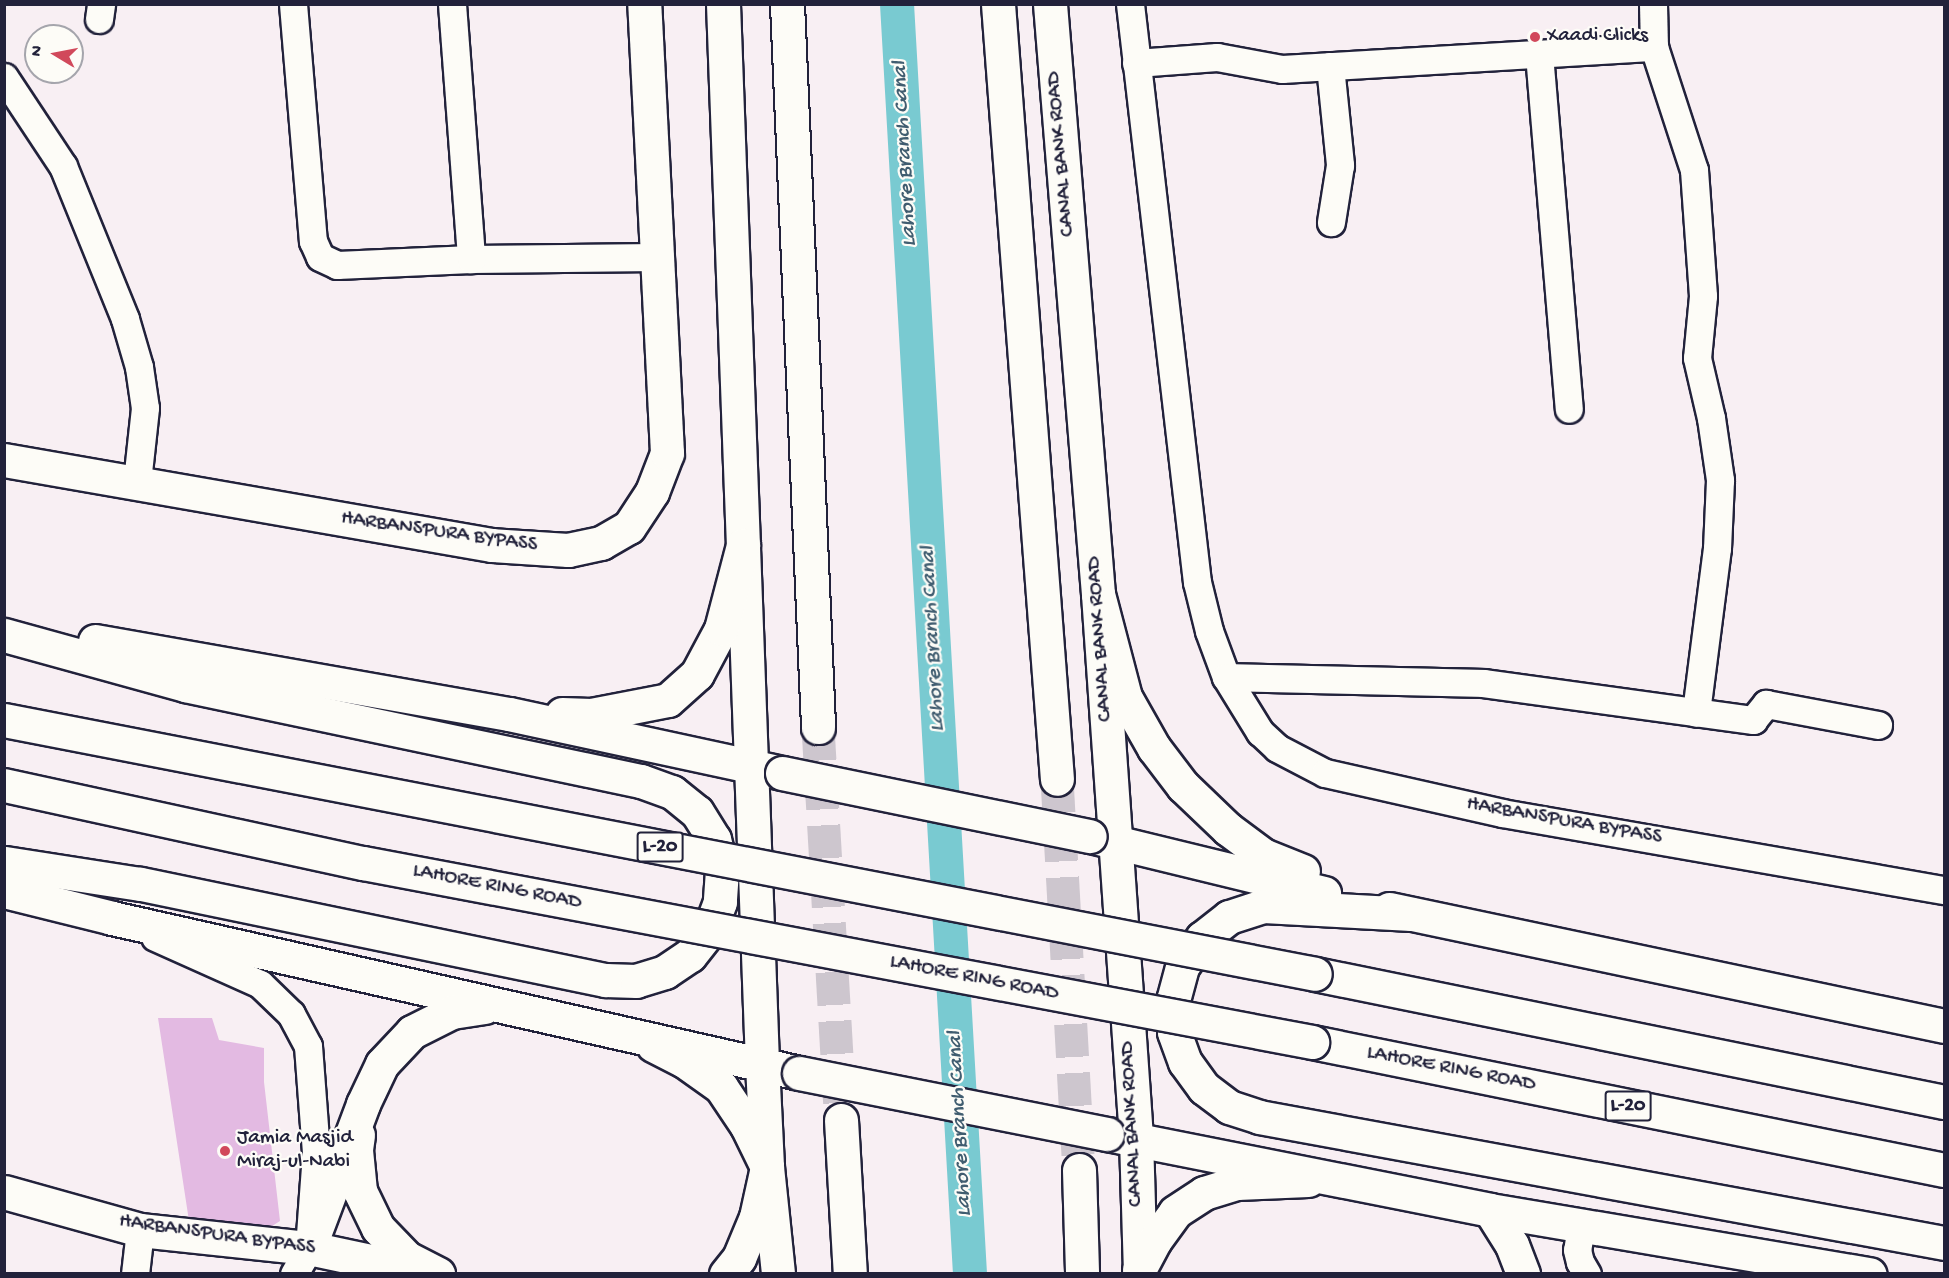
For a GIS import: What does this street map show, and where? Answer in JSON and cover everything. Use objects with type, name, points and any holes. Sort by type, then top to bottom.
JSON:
[{"type":"main road","name":"HARBANSPURA BYPASS","points":[[4,460],[492,545],[568,550],[601,543],[629,527],[652,492],[667,453],[644,4]]},
{"type":"main road","points":[[723,4],[743,545],[767,770],[762,1064],[767,1167],[778,1274]]},
{"type":"main road","points":[[787,4],[818,727]]},
{"type":"main road","points":[[998,4],[1057,779]]},
{"type":"main road","name":"CANAL BANK ROAD","points":[[1050,4],[1098,594],[1102,839],[1121,1136],[1139,1272]]},
{"type":"main road","points":[[509,714],[591,715],[668,700],[697,674],[721,629],[743,545]]},
{"type":"main road","points":[[1098,594],[1125,697],[1154,748],[1183,786],[1228,829],[1263,855],[1411,914]]},
{"type":"main road","points":[[4,624],[509,714],[1102,839],[1411,914],[1944,1026]]},
{"type":"main road","points":[[4,635],[185,685],[641,781],[672,792],[697,812],[714,839],[722,870],[720,902],[709,930],[690,955],[665,972],[636,981],[605,981],[140,884],[4,863]]},
{"type":"main road","name":"L-20","points":[[4,720],[1316,974],[1944,1102]]},
{"type":"main road","name":"LAHORE RING ROAD","points":[[4,785],[363,863],[1312,1042],[1944,1170]]},
{"type":"main road","points":[[4,891],[112,918],[799,1073],[1490,1210],[1870,1274]]},
{"type":"main road","points":[[1411,914],[1263,906],[1229,916],[1202,938],[1182,967],[1173,1000],[1174,1032],[1185,1062],[1204,1088],[1229,1107],[1259,1117],[1944,1243]]},
{"type":"main road","points":[[302,1261],[363,1104],[382,1064],[412,1032],[452,1012],[495,1005]]},
{"type":"main road","points":[[635,1037],[684,1060],[721,1087],[747,1126],[767,1167],[756,1217],[739,1258],[726,1274]]},
{"type":"main road","points":[[363,1104],[356,1150],[360,1191],[378,1228],[407,1258],[438,1274]]},
{"type":"main road","points":[[841,1120],[850,1274]]},
{"type":"main road","points":[[1079,1170],[1082,1274]]},
{"type":"main road","points":[[1139,1272],[1155,1240],[1175,1212],[1204,1193],[1237,1183],[1328,1179]]},
{"type":"main road","name":"HARBANSPURA BYPASS","points":[[4,1192],[140,1230],[302,1261],[431,1274]]},
{"type":"main road","points":[[1490,1210],[1512,1245],[1523,1274]]},
{"type":"street","points":[[293,4],[313,241],[320,257],[337,265],[471,259],[657,257]]},
{"type":"street","points":[[452,4],[471,259]]},
{"type":"street","name":"HARBANSPURA BYPASS","points":[[1130,4],[1197,582],[1209,630],[1226,676],[1247,713],[1277,748],[1325,773],[1502,813],[1944,890]]},
{"type":"street","points":[[1653,4],[1654,47],[1694,170],[1703,296],[1697,358],[1711,418],[1720,480],[1717,548],[1696,712]]},
{"type":"street","points":[[1136,63],[1217,57],[1282,69],[1654,47]]},
{"type":"street","points":[[1539,54],[1569,409]]},
{"type":"street","points":[[1330,66],[1340,165],[1331,222]]},
{"type":"street","points":[[4,77],[63,166],[125,319],[139,367],[145,408],[137,482]]},
{"type":"street","points":[[1226,676],[1483,682],[1752,720],[1766,704],[1878,725]]},
{"type":"street","points":[[112,918],[260,984],[291,1014],[308,1046],[316,1153],[302,1261]]},
{"type":"street","points":[[1581,1226],[1577,1250],[1580,1262],[1587,1274]]},
{"type":"street","points":[[135,1274],[140,1230]]},
{"type":"building","name":"Jamia Masjid Miraj-ul-Nabi","points":[[158,1018],[212,1018],[219,1040],[264,1048],[264,1082],[280,1221],[269,1228],[189,1221]]},
{"type":"waterway","name":"Lahore Branch Canal","points":[[897,4],[970,1274]]},
{"type":"tunnel","points":[[818,727],[841,1120]]},
{"type":"tunnel","points":[[1057,779],[1079,1170]]},
{"type":"place","name":"Xaadi Clicks","points":[[1535,37]]},
{"type":"place","name":"Jamia Masjid Miraj-ul-Nabi","points":[[225,1151]]}]
